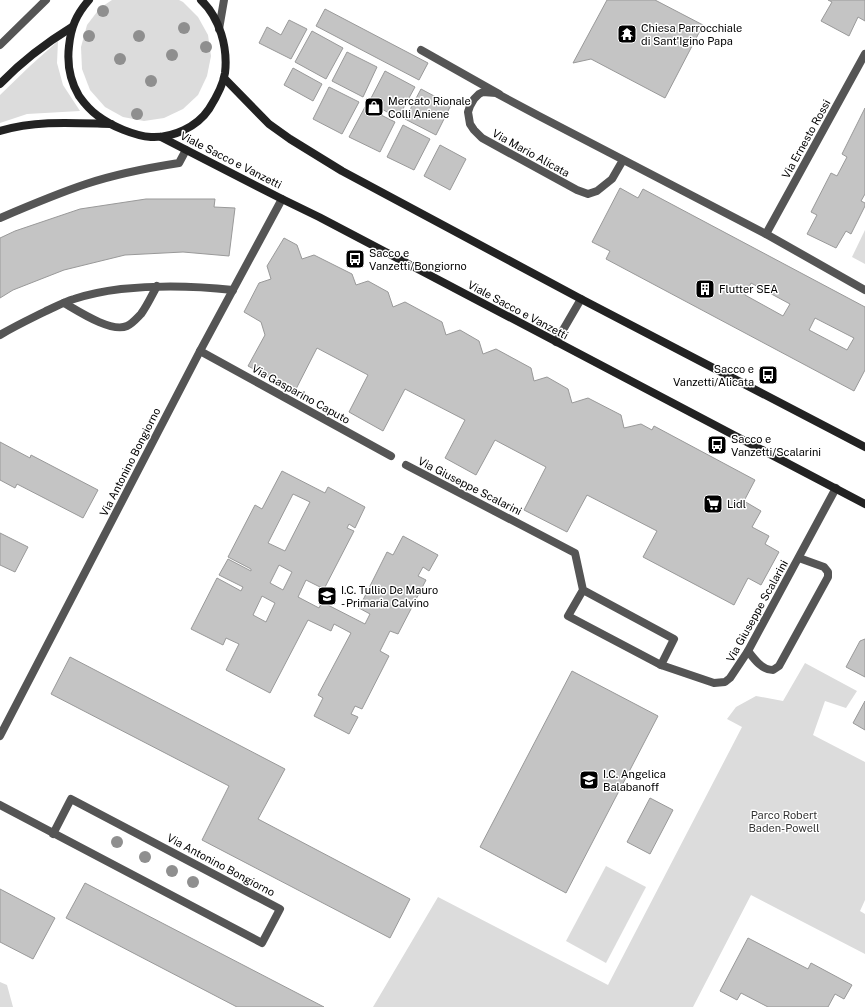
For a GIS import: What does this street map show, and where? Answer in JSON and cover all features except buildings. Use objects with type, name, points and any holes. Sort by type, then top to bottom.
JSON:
[{"type":"street","points":[[0,45],[46,0]]},
{"type":"street","points":[[89,0],[76,18],[69,40],[68,55],[73,83],[80,96],[97,116],[112,124],[142,136],[152,137],[179,132],[200,120],[217,96],[224,78],[226,54],[219,29],[213,15],[205,3],[201,0]]},
{"type":"street","points":[[219,29],[224,0]]},
{"type":"street","points":[[0,84],[31,55],[72,27]]},
{"type":"street","points":[[421,50],[503,96]]},
{"type":"street","name":"Via Ernesto Rossi","points":[[766,234],[865,54]]},
{"type":"street","points":[[224,78],[269,124],[290,139],[342,171],[581,299],[865,447]]},
{"type":"street","name":"Via Mario Alicata","points":[[624,160],[612,179],[597,191],[588,194],[577,190],[488,142],[474,130],[470,124],[468,112],[474,99],[479,94],[484,92],[496,93],[503,96],[766,234],[865,290]]},
{"type":"street","points":[[0,132],[28,125],[46,123],[112,124]]},
{"type":"street","name":"Viale Sacco e Vanzetti","points":[[161,136],[319,217],[865,504]]},
{"type":"street","points":[[0,218],[87,183],[130,172],[179,163],[186,150]]},
{"type":"street","name":"Via Antonino Bongiorno","points":[[0,736],[200,351],[282,199]]},
{"type":"street","points":[[0,335],[18,324],[85,295],[157,286],[208,287],[233,290]]},
{"type":"street","points":[[64,303],[101,323],[110,326],[126,327],[142,312],[157,286]]},
{"type":"street","points":[[556,342],[581,299]]},
{"type":"street","name":"Via Gasparino Caputo","points":[[200,351],[391,456]]},
{"type":"street","name":"Via Giuseppe Scalarini","points":[[406,465],[576,553],[583,590],[568,616],[661,665],[714,683],[725,682],[730,678],[748,651],[836,488]]},
{"type":"street","points":[[748,651],[756,661],[769,670],[773,670],[779,666],[828,577],[828,572],[824,567],[799,558]]},
{"type":"street","points":[[583,590],[674,639],[661,665]]},
{"type":"street","name":"Via Antonino Bongiorno","points":[[0,805],[53,834],[262,943],[280,909],[71,799],[53,834]]},
{"type":"green space","points":[[112,0],[179,0],[198,17],[208,35],[211,56],[207,76],[198,95],[183,109],[164,118],[144,121],[123,117],[105,107],[90,90],[82,69],[81,47],[87,25],[100,8]]},
{"type":"green space","points":[[58,41],[57,63],[63,85],[80,111],[27,114],[0,123],[0,95]]},
{"type":"green space","points":[[865,230],[865,264],[852,257]]},
{"type":"green space","name":"Parco Robert Baden-Powell","points":[[805,663],[857,691],[846,708],[825,701],[813,735],[865,762],[865,900],[860,911],[865,914],[865,954],[751,895],[693,1007],[373,1007],[438,897],[608,985],[742,727],[727,719],[736,707],[756,696],[783,701]]},
{"type":"green space","points":[[606,866],[646,887],[606,963],[566,941]]},
{"type":"green space","points":[[0,982],[7,985],[13,1007],[0,1007]]},
{"type":"place","name":"Chiesa Parrocchiale di Sant'Igino Papa","points":[[627,34]]},
{"type":"place","name":"Mercato Rionale Colli Aniene","points":[[374,107]]},
{"type":"place","name":"Sacco e Vanzetti/Bongiorno","points":[[355,259]]},
{"type":"place","name":"Flutter SEA","points":[[705,289]]},
{"type":"place","name":"Sacco e Vanzetti/Alicata","points":[[768,375]]},
{"type":"place","name":"Sacco e Vanzetti/Scalarini","points":[[717,445]]},
{"type":"place","name":"Lidl","points":[[713,504]]},
{"type":"place","name":"I.C. Tullio De Mauro - Primaria Calvino","points":[[327,596]]},
{"type":"place","name":"I.C. Angelica Balabanoff","points":[[589,780]]}]
